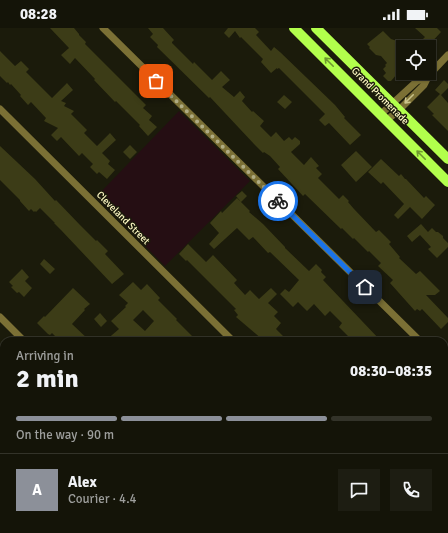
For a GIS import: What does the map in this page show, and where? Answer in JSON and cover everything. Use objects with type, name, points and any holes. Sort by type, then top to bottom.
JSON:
[{"type":"main road","name":"Grand Promenade","points":[[294,28],[448,182]]},
{"type":"main road","name":"Grand Promenade","points":[[316,28],[448,159]]},
{"type":"street","points":[[103,28],[416,337]]},
{"type":"street","points":[[384,117],[396,107],[417,81],[429,75],[448,55]]},
{"type":"street","name":"Cleveland Street","points":[[0,109],[229,337]]},
{"type":"street","points":[[0,317],[20,337]]},
{"type":"shaded area","points":[[179,111],[250,181],[165,266],[96,197]]},
{"type":"building","points":[[50,28],[74,28],[86,42],[85,44],[146,105],[143,108],[152,116],[149,120],[157,127],[148,136],[139,126],[140,125],[116,101],[115,102],[75,58],[70,64],[61,55],[69,48]]},
{"type":"building","points":[[148,28],[163,28],[174,40],[172,43],[212,80],[221,71],[230,80],[222,87],[234,97],[240,91],[245,97],[242,101],[252,112],[253,111],[264,121],[260,126],[271,137],[276,132],[284,141],[289,137],[292,140],[295,137],[300,141],[300,144],[291,152],[304,165],[311,157],[319,166],[316,168],[322,174],[318,178],[339,199],[343,195],[376,232],[379,230],[391,242],[389,244],[400,257],[399,258],[416,274],[420,271],[440,291],[435,295],[426,295],[448,318],[448,322],[441,329],[422,309],[420,311],[417,309],[415,311],[390,283],[393,280],[378,266],[381,263],[354,238],[353,239],[342,228],[341,229],[305,194],[303,196],[278,169],[280,167],[270,156],[264,152],[263,153],[210,97],[209,98],[157,47],[158,45],[150,37],[153,34]]},
{"type":"building","points":[[228,28],[255,28],[259,32],[256,35],[271,51],[274,47],[280,52],[335,105],[345,117],[344,118],[361,135],[350,145],[329,123],[325,126],[319,120],[325,114],[279,68],[271,73],[261,62],[263,59],[241,37],[240,38],[235,31],[229,38],[224,33]]},
{"type":"building","points":[[415,28],[437,28],[441,32],[434,40],[424,40],[423,39],[425,37]]},
{"type":"building","points":[[383,31],[391,39],[396,41],[396,75],[391,81],[388,81],[383,76],[386,73],[383,69],[387,63],[381,56],[376,55],[367,44]]},
{"type":"building","points":[[0,51],[15,66],[21,61],[29,69],[26,72],[52,98],[67,83],[73,90],[61,101],[66,103],[64,106],[74,111],[71,114],[87,130],[84,133],[97,146],[110,133],[116,140],[102,153],[110,161],[108,164],[115,170],[107,179],[99,172],[97,174],[90,167],[93,164],[82,153],[79,156],[61,137],[57,141],[51,135],[58,128],[44,121],[46,118],[31,102],[28,105],[11,84],[10,85],[8,82],[7,83],[0,76]]},
{"type":"building","points":[[444,80],[448,84],[448,88],[441,95],[448,103],[448,131],[432,115],[434,114],[427,107],[440,94],[435,90]]},
{"type":"building","points":[[284,95],[292,102],[285,109],[277,102]]},
{"type":"building","points":[[130,145],[137,152],[130,159],[123,152]]},
{"type":"building","points":[[0,146],[108,251],[105,254],[124,274],[112,284],[40,208],[36,212],[31,209],[29,211],[0,180]]},
{"type":"building","points":[[356,151],[372,167],[356,182],[341,165]]},
{"type":"building","points":[[381,159],[399,176],[401,174],[424,198],[426,196],[435,205],[422,219],[410,207],[398,219],[394,215],[404,204],[383,182],[381,184],[368,172]]},
{"type":"building","points":[[242,191],[247,196],[241,202],[236,196]]},
{"type":"building","points":[[237,198],[250,211],[249,212],[263,224],[309,271],[316,264],[326,277],[323,280],[377,337],[349,337],[339,327],[342,323],[330,311],[325,316],[314,304],[307,311],[298,302],[293,307],[280,294],[285,289],[289,292],[299,280],[270,252],[268,253],[253,237],[249,240],[237,228],[214,249],[209,244],[219,233],[210,223],[221,211],[222,213]]},
{"type":"building","points":[[421,224],[428,232],[432,228],[438,232],[448,243],[448,247],[437,258],[428,249],[431,247],[420,235],[412,242],[407,236]]},
{"type":"building","points":[[188,244],[206,262],[213,255],[237,280],[234,283],[245,295],[250,290],[259,299],[271,288],[277,294],[268,303],[278,312],[274,316],[281,323],[276,329],[284,337],[259,337],[236,317],[238,315],[234,310],[236,309],[187,260],[186,261],[179,254]]},
{"type":"building","points":[[44,259],[55,269],[50,274],[40,264]]},
{"type":"building","points":[[22,269],[29,277],[25,281],[32,288],[24,297],[11,287],[13,286],[9,282]]},
{"type":"building","points":[[133,282],[141,290],[147,284],[160,298],[158,300],[193,337],[110,337],[119,329],[111,321],[126,307],[125,306],[128,303],[119,295]],"holes":[[[143,310],[154,321],[145,331],[133,320]]]},
{"type":"building","points":[[73,288],[90,304],[72,324],[86,337],[56,337],[52,333],[50,335],[37,323],[44,316],[45,317]]},
{"type":"building","points":[[100,313],[107,321],[101,327],[94,319]]},
{"type":"way so far","points":[[156,81],[278,201]]},
{"type":"route","points":[[278,201],[365,287]]}]
